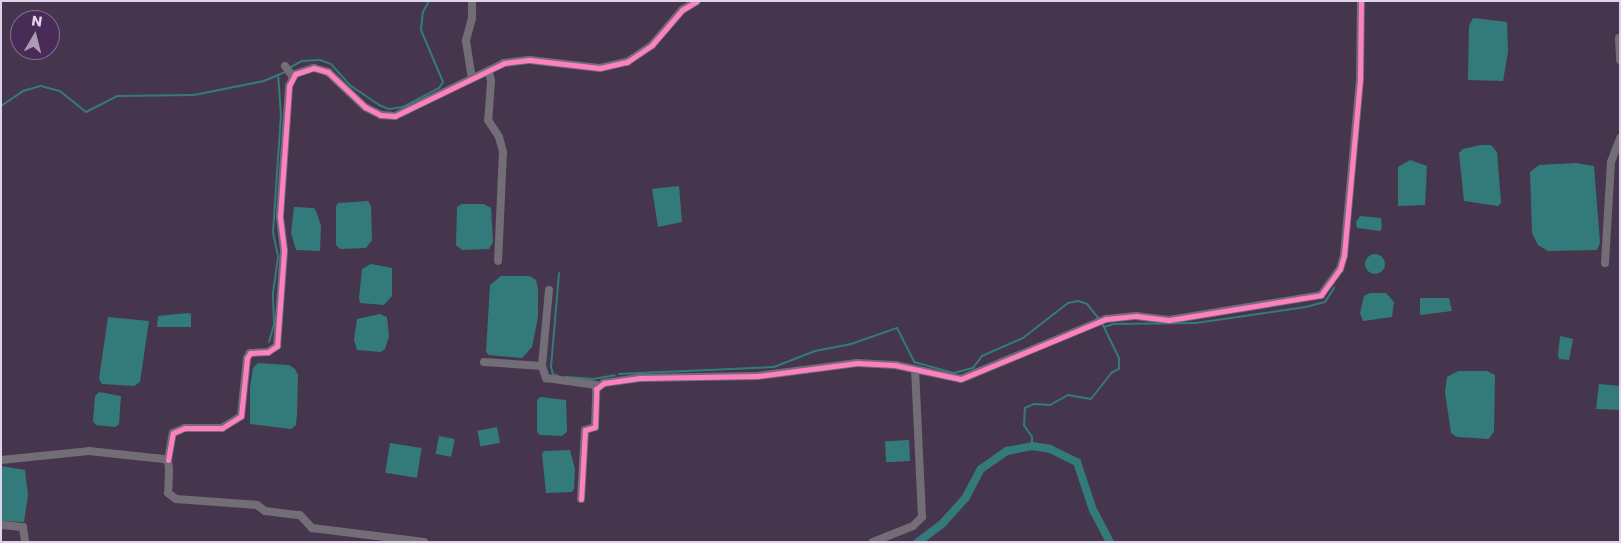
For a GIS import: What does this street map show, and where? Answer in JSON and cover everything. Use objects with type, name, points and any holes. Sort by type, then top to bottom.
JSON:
[{"type":"street","points":[[472,1],[472,18],[466,41],[472,79]]},
{"type":"street","points":[[291,75],[314,68],[328,72],[365,107],[395,116],[489,72],[497,65],[518,60],[600,68],[620,65],[652,45],[682,10],[697,1]]},
{"type":"street","points":[[549,290],[542,366],[550,381],[597,385],[640,378],[757,376],[838,364],[895,365],[947,378],[967,378],[1021,352],[1100,322],[1136,316],[1177,319],[1284,302],[1323,292],[1340,269],[1344,255],[1360,78],[1361,1]]},
{"type":"street","points":[[1619,38],[1620,60]]},
{"type":"street","points":[[285,66],[291,75],[280,216],[284,250],[277,346],[268,352],[250,353],[247,358],[241,416],[222,428],[186,428],[173,433],[168,460],[168,493],[176,499],[256,505],[265,511],[300,515],[312,528],[424,542]]},
{"type":"street","points":[[489,72],[491,81],[488,120],[500,137],[502,152],[498,261]]},
{"type":"street","points":[[1605,263],[1611,162],[1620,138]]},
{"type":"street","points":[[484,362],[542,366]]},
{"type":"street","points":[[873,542],[913,526],[922,518],[915,370]]},
{"type":"street","points":[[581,499],[584,430],[595,427],[597,385]]},
{"type":"street","points":[[1,460],[89,451],[118,452],[168,460]]},
{"type":"street","points":[[1,525],[23,527],[25,542]]},
{"type":"shaded area","points":[[1473,18],[1507,22],[1508,52],[1503,81],[1468,80],[1469,26]]},
{"type":"shaded area","points":[[1480,145],[1491,145],[1497,152],[1501,203],[1498,206],[1464,201],[1459,153],[1463,149]]},
{"type":"shaded area","points":[[1410,160],[1427,166],[1425,205],[1398,206],[1398,167]]},
{"type":"shaded area","points":[[1576,163],[1594,166],[1600,243],[1597,250],[1548,251],[1538,245],[1532,233],[1530,172],[1539,165]]},
{"type":"shaded area","points":[[679,186],[682,222],[658,227],[652,189]]},
{"type":"shaded area","points":[[368,201],[371,206],[372,240],[366,248],[340,249],[336,245],[336,207],[338,203]]},
{"type":"shaded area","points":[[462,204],[484,204],[491,208],[493,242],[489,249],[462,250],[456,245],[457,207]]},
{"type":"shaded area","points":[[294,207],[314,208],[316,211],[321,226],[320,251],[296,250],[291,233]]},
{"type":"shaded area","points":[[1360,216],[1381,218],[1382,228],[1380,231],[1357,228],[1356,222]]},
{"type":"shaded area","points":[[1375,254],[1382,257],[1385,264],[1382,271],[1375,274],[1368,271],[1365,264],[1368,257]]},
{"type":"shaded area","points":[[371,264],[392,268],[392,296],[384,305],[360,303],[362,269]]},
{"type":"shaded area","points":[[501,276],[530,276],[536,280],[538,289],[538,317],[532,347],[522,358],[489,355],[486,352],[490,285]]},
{"type":"shaded area","points":[[1370,293],[1386,293],[1394,302],[1392,317],[1363,321],[1360,313],[1364,296]]},
{"type":"shaded area","points":[[1420,298],[1449,298],[1452,311],[1420,315]]},
{"type":"shaded area","points":[[191,314],[191,327],[157,327],[158,316]]},
{"type":"shaded area","points":[[380,314],[387,317],[389,336],[385,349],[381,352],[357,350],[354,340],[357,319]]},
{"type":"shaded area","points":[[108,317],[149,321],[140,382],[134,386],[102,384],[99,379]]},
{"type":"shaded area","points":[[1560,336],[1573,339],[1569,360],[1559,359]]},
{"type":"shaded area","points":[[258,363],[289,365],[295,369],[298,375],[296,425],[291,429],[250,424],[250,388],[253,368]]},
{"type":"shaded area","points":[[1458,371],[1487,371],[1495,375],[1494,431],[1489,439],[1457,437],[1451,433],[1445,392],[1447,377]]},
{"type":"shaded area","points":[[1599,384],[1620,386],[1620,410],[1596,409]]},
{"type":"shaded area","points":[[99,392],[121,396],[119,424],[115,427],[96,425],[93,421],[95,396]]},
{"type":"shaded area","points":[[540,397],[566,400],[567,432],[562,436],[540,435],[537,432],[537,400]]},
{"type":"shaded area","points":[[497,427],[500,443],[480,447],[477,431]]},
{"type":"shaded area","points":[[439,436],[455,439],[451,457],[436,454]]},
{"type":"shaded area","points":[[909,440],[910,461],[886,462],[885,441]]},
{"type":"shaded area","points":[[390,443],[422,448],[417,478],[385,473]]},
{"type":"shaded area","points":[[570,450],[575,469],[574,489],[572,492],[546,493],[542,454],[544,451]]},
{"type":"shaded area","points":[[1,466],[25,470],[28,495],[24,522],[1,521]]},
{"type":"waterway","points":[[289,68],[302,61],[320,60],[331,64],[351,86],[379,105],[389,109],[403,107],[439,88],[443,82],[421,30],[423,12],[429,1]]},
{"type":"waterway","points":[[1,106],[23,91],[41,86],[60,91],[86,112],[118,96],[194,95],[264,81],[285,72]]},
{"type":"waterway","points":[[269,342],[274,324],[273,293],[278,256],[273,232],[281,116],[278,77]]},
{"type":"waterway","points":[[558,376],[553,374],[551,367],[559,273]]},
{"type":"waterway","points":[[1104,327],[1114,324],[1196,323],[1306,307],[1325,302],[1334,288]]},
{"type":"waterway","points":[[619,374],[774,367],[815,351],[851,344],[897,328],[914,362],[954,373],[973,368],[982,356],[1023,338],[1068,303],[1078,301],[1087,304],[1099,319]]},
{"type":"waterway","points":[[1032,446],[1032,437],[1024,425],[1025,408],[1034,404],[1050,405],[1068,395],[1091,399],[1111,373],[1119,369],[1119,358],[1102,323]]},
{"type":"waterway","points":[[566,377],[593,379],[615,375]]},
{"type":"waterway","points":[[918,542],[942,524],[966,497],[981,469],[1007,451],[1032,446],[1050,449],[1077,462],[1093,510],[1110,542]]},
{"type":"cycle path","points":[[168,460],[173,433],[185,428],[222,428],[241,416],[247,358],[250,353],[268,352],[277,346],[284,250],[280,216],[289,86],[295,74],[314,68],[328,72],[365,107],[381,115],[395,116],[504,63],[530,60],[600,68],[627,62],[652,45],[682,10],[697,1]]},
{"type":"cycle path","points":[[581,499],[585,430],[595,427],[596,389],[604,383],[640,378],[757,376],[857,363],[895,365],[961,379],[1106,319],[1136,316],[1169,320],[1321,295],[1340,269],[1344,255],[1360,78],[1361,1]]}]
